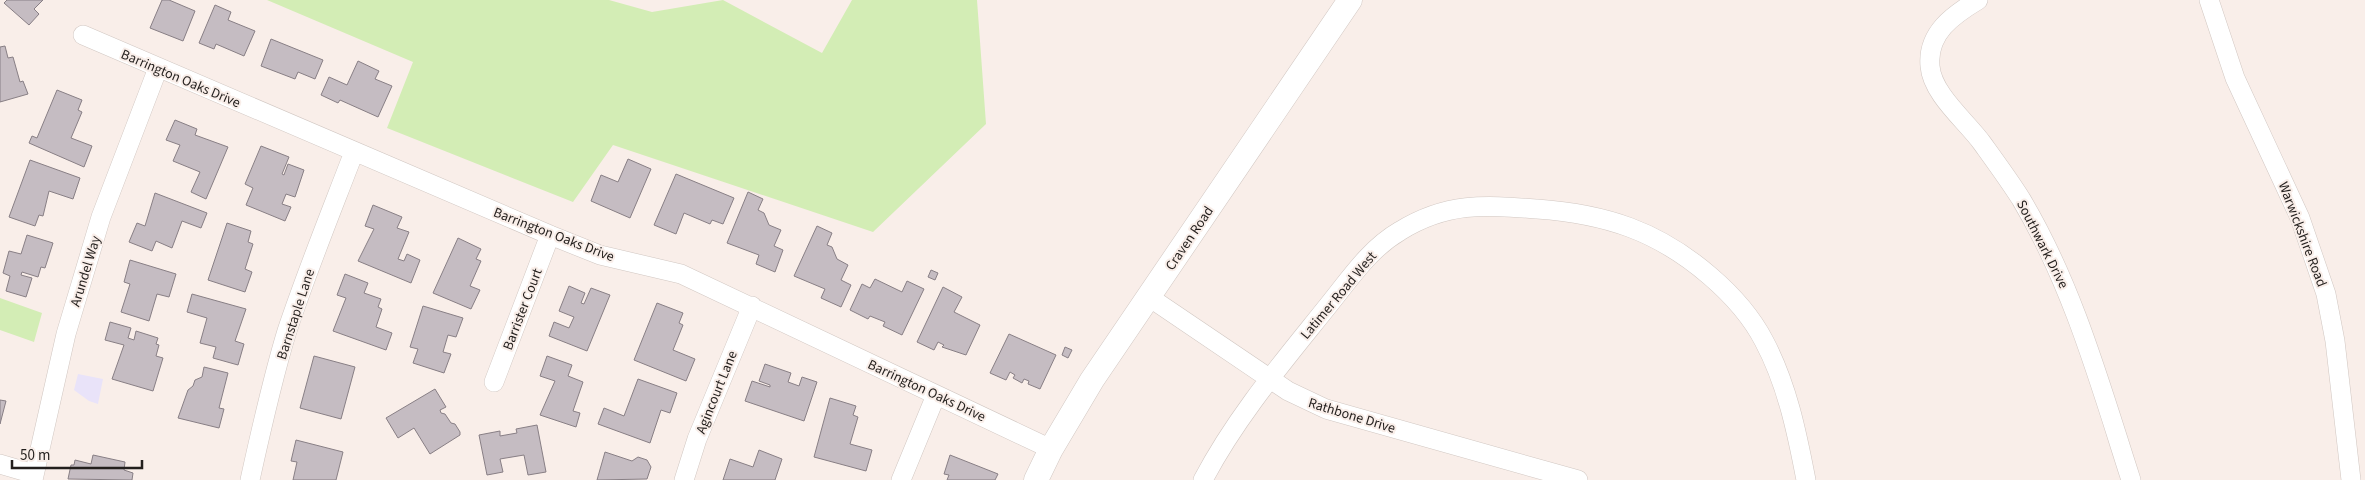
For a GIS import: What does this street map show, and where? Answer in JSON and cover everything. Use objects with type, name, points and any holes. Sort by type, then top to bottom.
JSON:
[{"type":"street","name":"Craven Road","points":[[1036,480],[1051,449],[1092,380],[1350,0]]},
{"type":"street","name":"Southwark Drive","points":[[1978,0],[1951,17],[1940,29],[1933,44],[1930,66],[1936,87],[1982,142],[2021,199],[2064,281],[2088,347],[2130,480]]},
{"type":"street","name":"Warwickshire Road","points":[[2209,0],[2235,78],[2300,218],[2326,294],[2335,340],[2351,480]]},
{"type":"street","name":"Barrington Oaks Drive","points":[[83,35],[550,236],[600,255],[681,274],[1051,449]]},
{"type":"street","name":"Arundel Way","points":[[34,477],[66,334],[74,307],[102,217],[158,68]]},
{"type":"street","name":"Barnstaple Lane","points":[[250,480],[270,393],[287,333],[304,281],[354,152]]},
{"type":"street","name":"Latimer Road West","points":[[1203,480],[1212,463],[1269,379],[1370,254],[1399,231],[1428,217],[1457,208],[1486,206],[1571,212],[1622,224],[1668,244],[1694,262],[1725,290],[1764,339],[1779,373],[1788,401],[1796,429],[1806,480]]},
{"type":"street","name":"Barrister Court","points":[[494,382],[550,236]]},
{"type":"street","name":"Rathbone Drive","points":[[1149,297],[1298,398],[1326,409],[1578,480]]},
{"type":"street","name":"Agincourt Lane","points":[[684,480],[697,439],[752,306]]},
{"type":"street","points":[[901,480],[936,395]]},
{"type":"street","points":[[0,464],[34,477]]},
{"type":"shaded area","points":[[78,374],[103,379],[98,404],[89,401],[74,390]]},
{"type":"green space","points":[[267,0],[609,0],[652,12],[723,0],[822,53],[852,0],[977,0],[986,124],[873,232],[613,145],[573,202],[387,128],[413,62]]},
{"type":"green space","points":[[0,298],[42,313],[34,342],[0,330]]},
{"type":"building","points":[[7,0],[43,0],[34,9],[39,14],[29,25],[4,3]]},
{"type":"building","points":[[162,0],[169,0],[195,11],[183,41],[150,28]]},
{"type":"building","points":[[215,5],[231,12],[228,20],[255,31],[244,56],[216,44],[214,49],[199,43]]},
{"type":"building","points":[[271,39],[323,60],[315,79],[298,72],[295,79],[261,66]]},
{"type":"building","points":[[5,46],[8,58],[13,57],[20,82],[23,81],[28,94],[0,102],[0,47]]},
{"type":"building","points":[[358,61],[379,71],[375,79],[392,86],[378,117],[340,100],[338,103],[321,95],[329,77],[347,85]]},
{"type":"building","points":[[57,90],[82,100],[78,110],[82,112],[71,138],[92,146],[84,167],[29,143],[32,136],[37,138]]},
{"type":"building","points":[[175,120],[197,129],[195,135],[228,147],[206,199],[191,192],[200,172],[173,161],[180,145],[166,140]]},
{"type":"building","points":[[261,146],[289,157],[282,174],[284,175],[288,164],[304,170],[295,197],[286,194],[282,204],[291,207],[285,221],[246,205],[253,188],[245,184]]},
{"type":"building","points":[[628,159],[651,169],[630,218],[591,201],[601,175],[618,182]]},
{"type":"building","points":[[30,160],[80,178],[73,199],[49,191],[43,216],[39,215],[35,226],[9,217]]},
{"type":"building","points":[[676,174],[734,198],[723,224],[712,220],[710,224],[684,213],[676,234],[654,225]]},
{"type":"building","points":[[748,192],[763,199],[758,210],[764,213],[769,225],[781,230],[774,246],[783,250],[775,272],[756,264],[759,255],[727,243]]},
{"type":"building","points":[[155,193],[207,213],[201,228],[182,221],[172,248],[156,241],[152,251],[129,242],[137,223],[145,226]]},
{"type":"building","points":[[373,205],[402,217],[397,228],[409,232],[398,259],[404,261],[407,254],[420,260],[411,283],[358,261],[374,229],[365,226]]},
{"type":"building","points":[[227,223],[251,231],[248,242],[253,244],[245,269],[252,272],[245,292],[208,280]]},
{"type":"building","points":[[817,226],[832,233],[827,245],[832,247],[837,259],[848,265],[841,280],[851,285],[841,307],[821,298],[825,289],[794,276]]},
{"type":"building","points":[[27,235],[53,243],[45,268],[41,267],[38,277],[22,272],[21,275],[32,278],[26,297],[6,291],[10,276],[3,273],[9,251],[21,254]]},
{"type":"building","points":[[458,238],[481,249],[476,259],[481,261],[470,286],[480,290],[471,309],[433,293]]},
{"type":"building","points":[[130,260],[176,274],[169,297],[157,294],[149,321],[121,312],[130,284],[124,282]]},
{"type":"building","points":[[931,270],[938,273],[935,280],[928,277]]},
{"type":"building","points":[[345,274],[368,283],[364,293],[381,299],[378,307],[382,309],[376,327],[392,333],[386,350],[333,331],[346,298],[337,295]]},
{"type":"building","points":[[875,279],[902,292],[907,281],[924,289],[902,335],[883,326],[885,322],[870,316],[868,319],[850,310],[862,284],[870,288]]},
{"type":"building","points":[[569,286],[585,293],[581,303],[584,304],[591,288],[610,295],[587,351],[549,336],[554,322],[569,328],[574,317],[559,311]]},
{"type":"building","points":[[943,287],[962,297],[954,312],[980,325],[966,355],[942,347],[944,345],[938,342],[934,350],[917,342]]},
{"type":"building","points":[[192,294],[246,309],[235,341],[244,344],[238,365],[213,358],[216,347],[200,343],[207,318],[187,312]]},
{"type":"building","points":[[657,303],[683,313],[679,323],[683,325],[673,350],[695,359],[686,381],[634,360]]},
{"type":"building","points":[[423,306],[463,318],[456,337],[448,335],[443,352],[451,354],[444,373],[413,363],[418,349],[410,347]]},
{"type":"building","points":[[110,322],[131,328],[128,338],[134,340],[136,331],[158,338],[156,344],[159,345],[156,356],[163,358],[153,391],[112,379],[124,345],[105,340]]},
{"type":"building","points":[[1009,334],[1056,355],[1040,389],[1028,384],[1029,381],[1024,379],[1022,383],[1013,378],[1015,375],[1010,372],[1006,380],[990,373]]},
{"type":"building","points":[[1065,347],[1072,350],[1068,358],[1062,355]]},
{"type":"building","points":[[314,356],[355,367],[341,419],[300,408]]},
{"type":"building","points":[[547,356],[572,365],[568,376],[583,382],[573,411],[580,413],[576,427],[540,415],[555,381],[540,376]]},
{"type":"building","points":[[765,364],[791,373],[788,382],[799,386],[802,377],[817,382],[804,421],[745,401],[752,381],[770,387],[770,385],[759,381]]},
{"type":"building","points":[[204,367],[228,373],[219,408],[224,409],[219,428],[178,418],[188,390],[193,386],[195,380],[202,377]]},
{"type":"building","points":[[638,379],[677,393],[670,413],[661,410],[650,443],[598,424],[604,408],[624,416]]},
{"type":"building","points":[[435,389],[446,407],[440,410],[441,413],[445,414],[451,423],[455,424],[460,435],[430,454],[414,428],[398,438],[386,418]]},
{"type":"building","points":[[830,398],[856,406],[853,415],[858,417],[850,444],[872,450],[866,471],[814,457]]},
{"type":"building","points":[[0,400],[6,401],[0,424]]},
{"type":"building","points":[[537,425],[546,472],[528,475],[524,455],[500,459],[503,472],[487,475],[479,435],[500,431],[500,436],[517,433],[516,429]]},
{"type":"building","points":[[296,440],[343,452],[336,480],[293,480],[297,462],[291,461]]},
{"type":"building","points":[[759,450],[782,459],[775,480],[723,480],[730,459],[753,467]]},
{"type":"building","points":[[605,452],[632,461],[638,457],[647,460],[651,467],[647,479],[597,480]]},
{"type":"building","points":[[93,455],[125,462],[124,470],[133,473],[132,480],[68,479],[71,465],[74,465],[75,460],[91,464]]},
{"type":"building","points":[[950,455],[998,474],[995,480],[947,480],[949,475],[944,474]]}]
